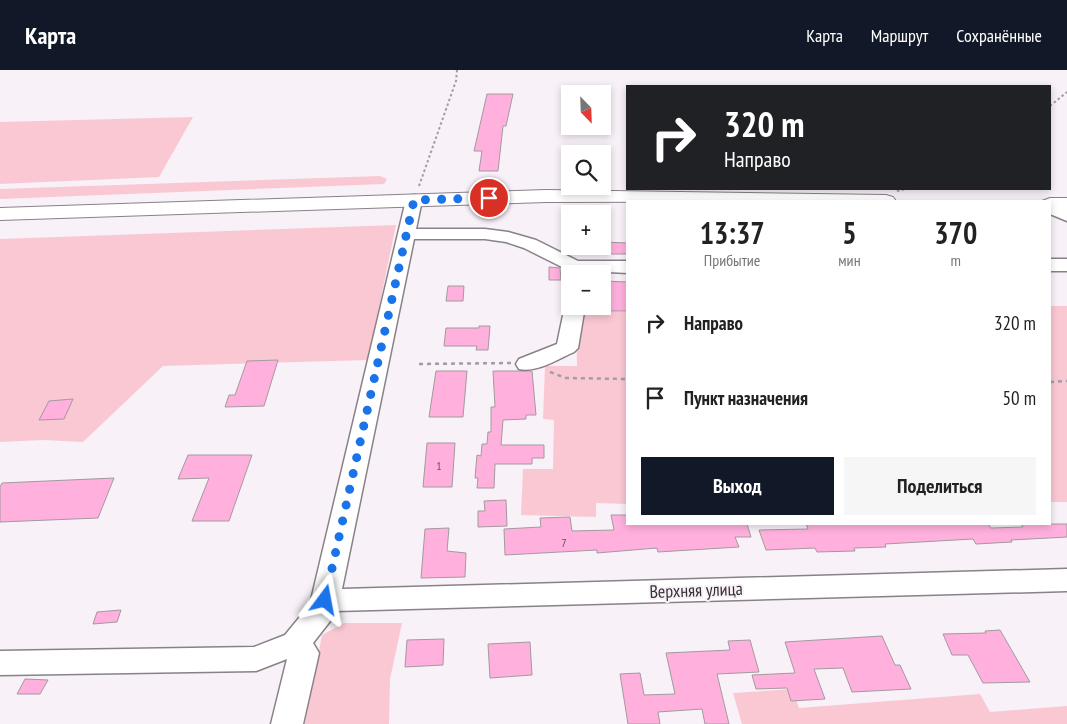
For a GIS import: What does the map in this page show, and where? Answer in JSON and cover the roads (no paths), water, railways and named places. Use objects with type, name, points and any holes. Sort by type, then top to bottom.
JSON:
[{"type":"main road","points":[[0,214],[546,196],[753,200]]},
{"type":"main road","points":[[1051,206],[1067,204]]},
{"type":"street","points":[[0,663],[256,659],[296,644],[321,612],[325,600],[414,200]]},
{"type":"street","points":[[1051,207],[1067,216]]},
{"type":"street","points":[[407,234],[485,234],[508,237],[530,244],[566,265]]},
{"type":"street","points":[[1051,265],[1067,265]]},
{"type":"street","points":[[611,268],[626,267]]},
{"type":"street","points":[[527,364],[567,348],[573,315]]},
{"type":"street","name":"Верхняя улица","points":[[325,600],[1067,580]]},
{"type":"street","points":[[287,724],[304,653],[296,644]]}]
